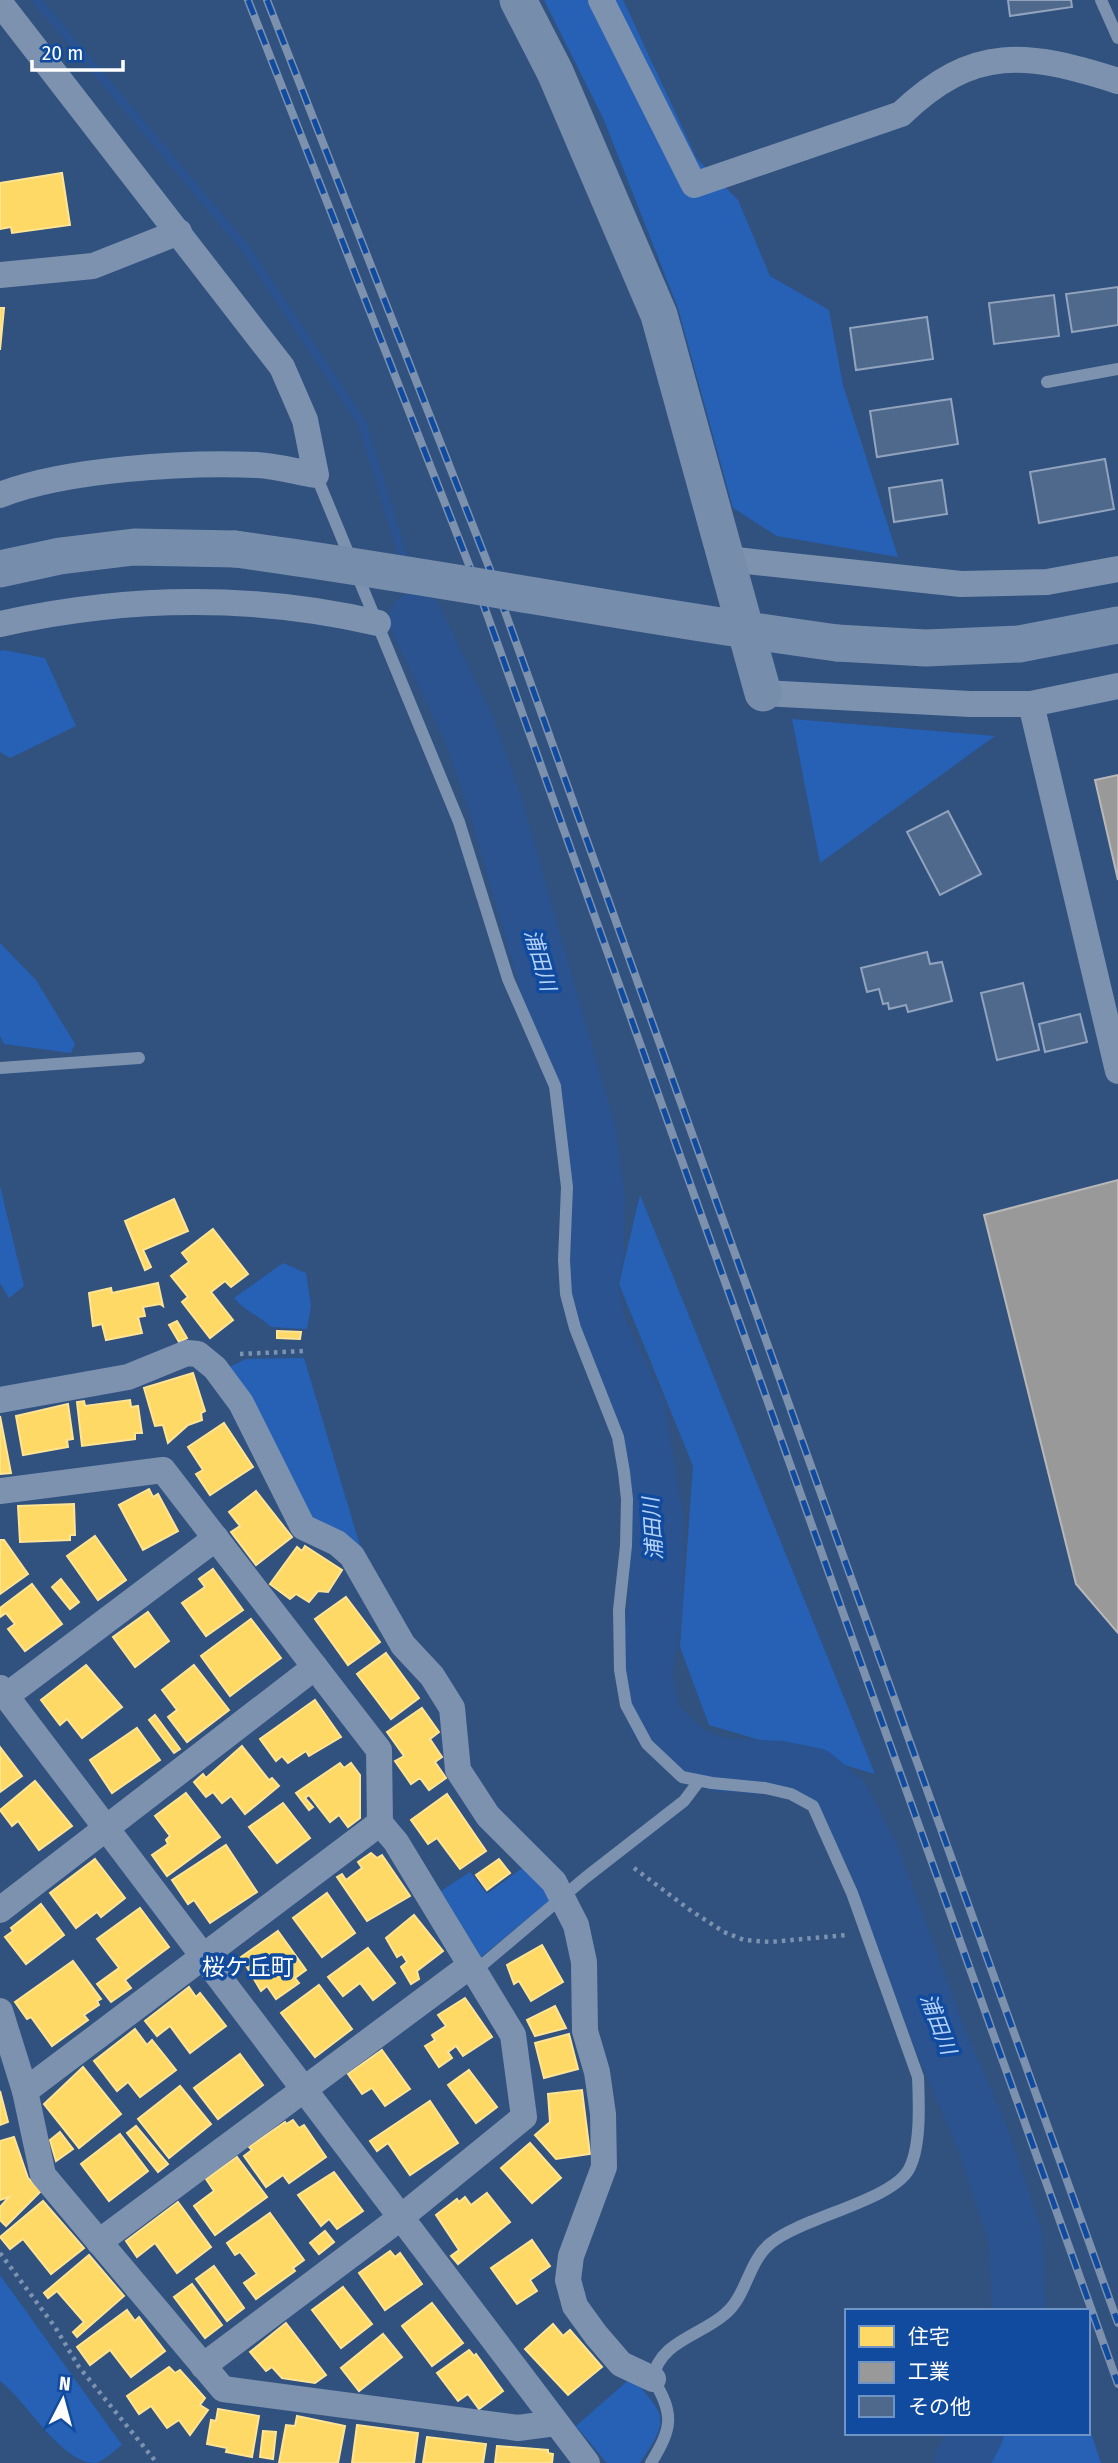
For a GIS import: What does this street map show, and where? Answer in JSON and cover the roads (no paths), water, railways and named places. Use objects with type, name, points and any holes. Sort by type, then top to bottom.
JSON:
[{"type":"street","points":[[519,0],[555,72],[659,314],[763,693],[970,704],[1031,704],[1118,686]]},
{"type":"street","points":[[601,0],[694,185],[901,114],[925,91],[956,71],[1006,58],[1076,68],[1118,81]]},
{"type":"street","points":[[0,3],[282,367],[305,420],[316,475],[259,465],[167,468],[93,473],[0,495]]},
{"type":"street","points":[[0,275],[93,266],[179,232]]},
{"type":"street","points":[[0,569],[60,556],[134,547],[235,549],[347,564],[741,630],[837,643],[926,648],[1019,644],[1118,625]]},
{"type":"street","points":[[727,559],[961,584],[1047,582],[1118,569]]},
{"type":"street","points":[[0,624],[62,610],[209,600],[329,612],[378,623]]},
{"type":"street","points":[[1031,704],[1118,1070]]},
{"type":"street","points":[[0,1400],[128,1377],[187,1353],[198,1354],[215,1368],[242,1403],[303,1527],[337,1543],[352,1556],[403,1645],[432,1676],[452,1708],[458,1770],[488,1816],[532,1856],[554,1882],[576,1925],[584,1962],[585,2031],[600,2093],[604,2167],[571,2256],[568,2280],[575,2306],[596,2335],[621,2364],[653,2379]]},
{"type":"street","points":[[0,1491],[163,1470],[379,1750],[380,1822],[396,1842],[513,2035],[524,2117],[400,2218],[203,2366]]},
{"type":"street","points":[[216,1538],[3,1692],[305,2087],[400,2218],[587,2463]]},
{"type":"street","points":[[0,1910],[315,1667]]},
{"type":"street","points":[[25,2091],[380,1822]]},
{"type":"street","points":[[99,2242],[305,2087],[473,1968]]},
{"type":"street","points":[[0,2011],[25,2091],[44,2175],[223,2389],[518,2428],[556,2423]]},
{"type":"lane","points":[[1101,0],[1118,38]]},
{"type":"lane","points":[[1047,382],[1118,369]]},
{"type":"lane","points":[[316,475],[459,822],[508,979],[555,1086],[567,1187],[564,1260],[566,1294],[575,1328],[618,1437],[627,1499],[619,1610],[620,1670],[626,1704],[647,1744],[682,1777],[765,1787],[791,1794],[813,1806],[852,1893],[918,2077],[919,2108],[910,2168],[898,2182],[875,2196],[788,2230],[768,2245],[751,2270],[737,2302],[725,2315],[659,2359],[653,2379],[667,2402],[669,2420],[664,2443],[651,2463]]},
{"type":"lane","points":[[0,1068],[139,1058]]},
{"type":"lane","points":[[473,1968],[684,1801],[699,1781]]},
{"type":"waterway","points":[[37,0],[246,249],[362,423],[406,566]]},
{"type":"waterway","points":[[411,583],[416,619]]},
{"type":"waterway","name":"浦田川","points":[[416,619],[469,729],[495,803],[589,1133],[598,1197],[597,1256],[590,1286],[600,1328],[638,1408],[656,1517],[656,1605],[645,1674],[655,1720],[689,1753],[721,1765],[781,1768],[815,1775],[844,1800],[873,1857],[940,2039],[983,2139],[1015,2236],[1019,2309]]},
{"type":"waterway","name":"浦田川","points":[[961,2463],[976,2435]]},
{"type":"railway","points":[[248,0],[473,575],[1118,2384]]},
{"type":"railway","points":[[267,0],[489,567],[1118,2323]]},
{"type":"district","name":"桜ケ丘町","points":[[248,1967]]}]
